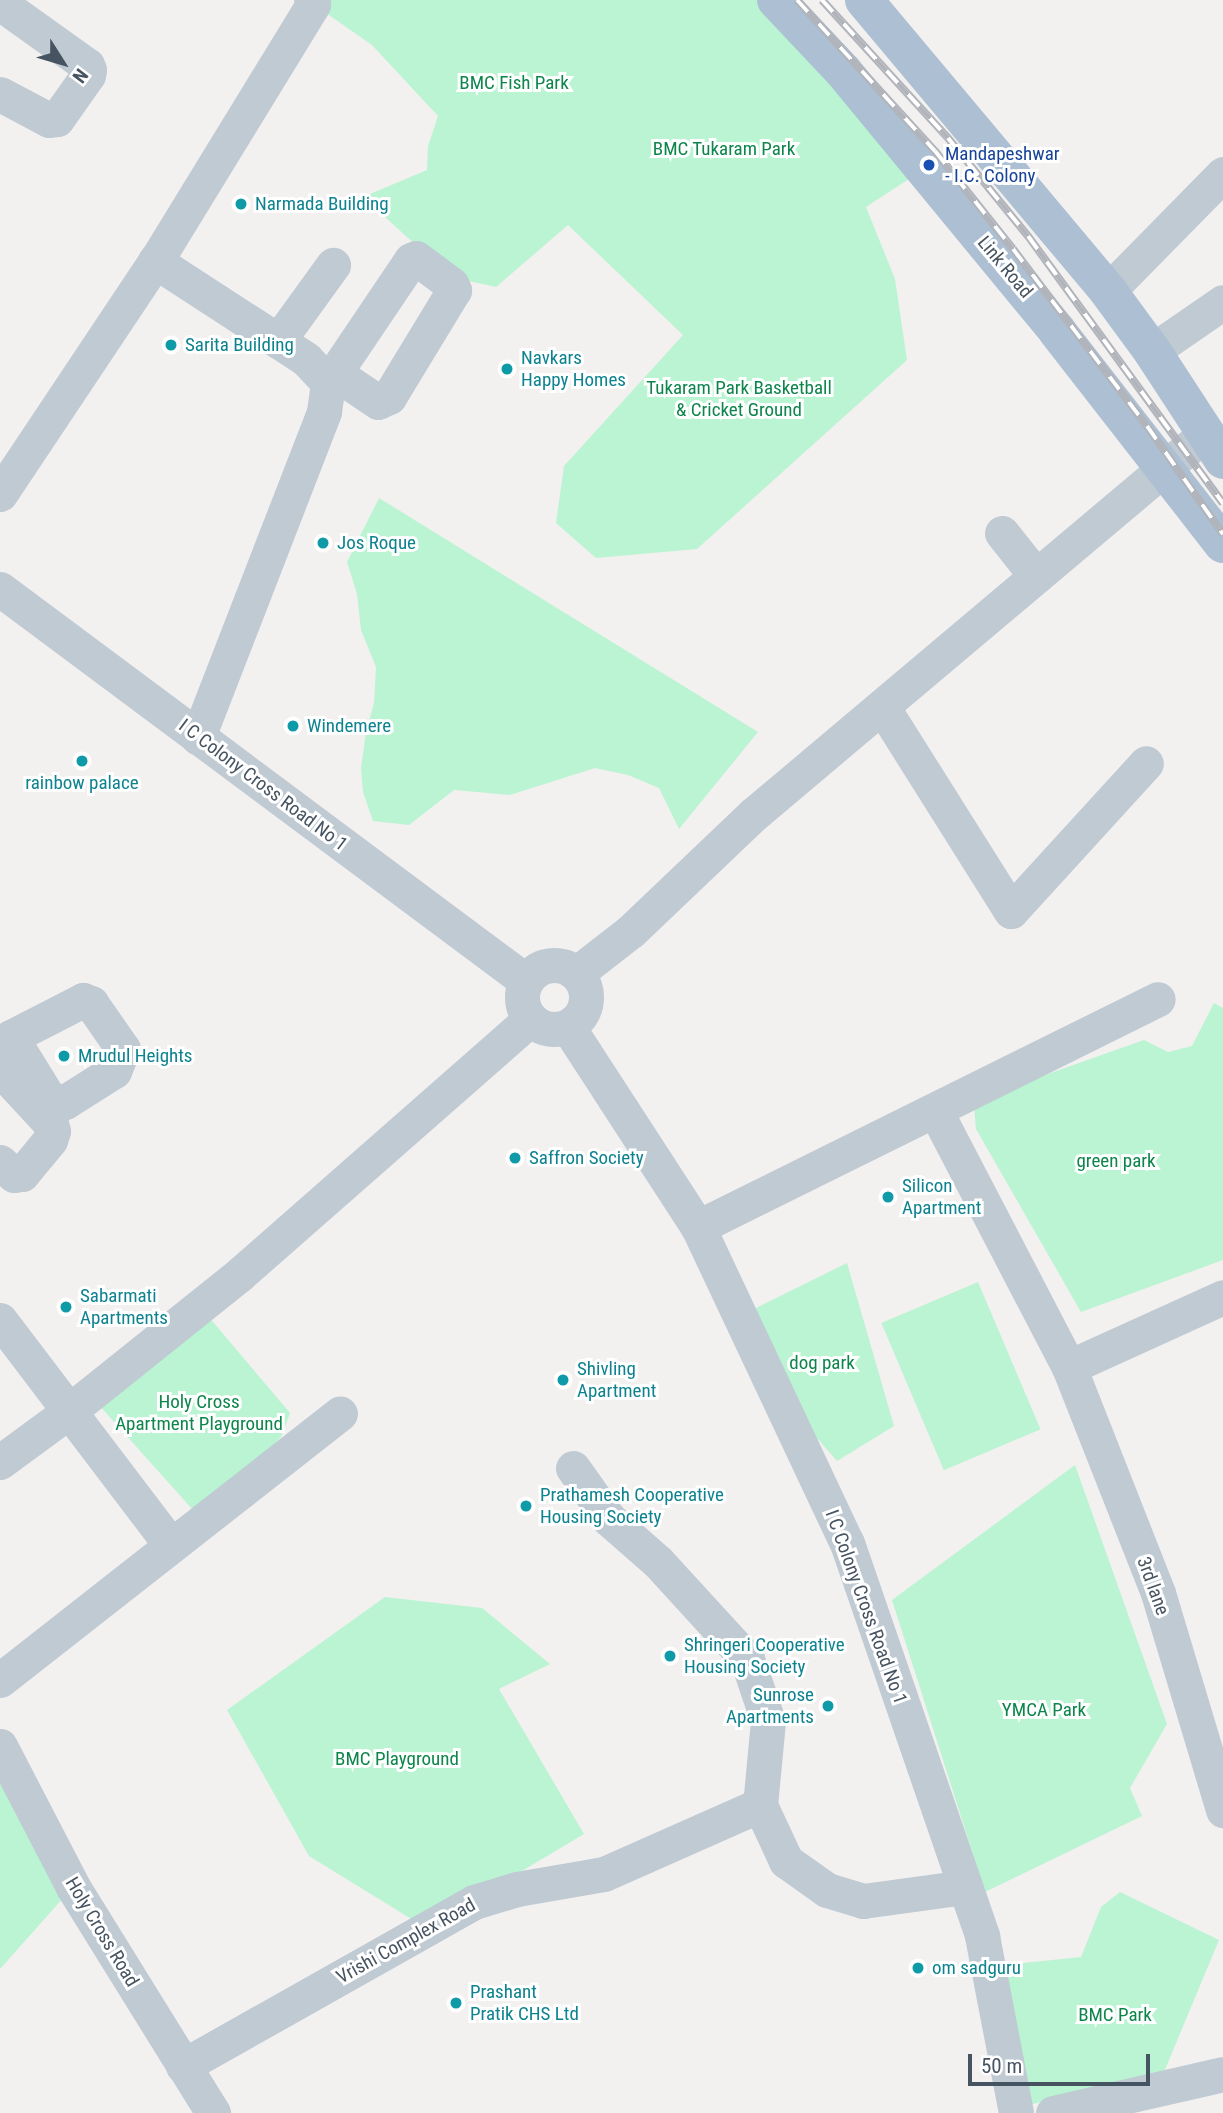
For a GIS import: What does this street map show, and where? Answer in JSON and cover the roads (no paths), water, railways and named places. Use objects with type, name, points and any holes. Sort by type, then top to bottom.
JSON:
[{"type":"main road","name":"Link Road","points":[[776,0],[843,71],[1049,320],[1223,544]]},
{"type":"main road","points":[[864,0],[1108,291],[1152,351],[1214,447]]},
{"type":"street","points":[[0,494],[155,261],[313,4],[311,0]]},
{"type":"street","points":[[0,3],[87,65],[89,70],[89,75],[57,120],[49,120],[0,94]]},
{"type":"street","points":[[1108,291],[1223,174]]},
{"type":"street","points":[[155,261],[286,331],[306,359],[329,378],[198,737]]},
{"type":"street","points":[[286,331],[333,265]]},
{"type":"street","points":[[1152,351],[1223,302]]},
{"type":"street","points":[[577,973],[631,931],[754,814],[883,708],[1161,467],[1214,447]]},
{"type":"street","points":[[1007,529],[1040,572]]},
{"type":"street","name":"I C Colony Cross Road No 1","points":[[0,589],[526,981]]},
{"type":"street","points":[[883,708],[1011,911],[1146,763]]},
{"type":"street","points":[[553,965],[577,973],[586,989],[587,1001],[578,1020],[568,1027],[548,1030],[530,1019],[522,1001],[526,981],[543,967],[553,965]]},
{"type":"street","points":[[698,1227],[1158,999]]},
{"type":"street","points":[[0,1462],[68,1412],[239,1275],[530,1019]]},
{"type":"street","name":"I C Colony Cross Road No 1","points":[[568,1027],[698,1227],[847,1543],[982,1936],[1016,2113]]},
{"type":"street","points":[[0,1162],[14,1175],[22,1174],[50,1140],[53,1131],[4,1050]]},
{"type":"street","name":"3rd lane","points":[[935,1110],[1069,1367],[1158,1593],[1223,1810]]},
{"type":"street","points":[[1069,1367],[1223,1297]]},
{"type":"street","points":[[0,1320],[171,1545]]},
{"type":"street","points":[[0,1680],[340,1413]]},
{"type":"street","points":[[573,1468],[610,1519],[658,1562],[747,1659],[768,1721],[760,1805],[786,1861],[827,1890],[863,1901],[965,1887]]},
{"type":"street","name":"Holy Cross Road","points":[[0,1746],[73,1887],[213,2113]]},
{"type":"street","name":"Vrishi Complex Road","points":[[183,2066],[474,1902],[517,1889],[604,1874],[760,1805]]},
{"type":"street","points":[[1053,2113],[1223,2074]]},
{"type":"railway","points":[[797,0],[935,151],[1147,426],[1223,534]]},
{"type":"railway","points":[[822,0],[948,138],[1028,236],[1223,503]]},
{"type":"place","name":"Mandapeshwar - I.C. Colony","points":[[929,165]]},
{"type":"place","name":"Narmada Building","points":[[241,204]]},
{"type":"place","name":"Sarita Building","points":[[171,345]]},
{"type":"place","name":"Navkars Happy Homes","points":[[507,369]]},
{"type":"place","name":"Jos Roque","points":[[323,543]]},
{"type":"place","name":"Windemere","points":[[293,726]]},
{"type":"place","name":"rainbow palace","points":[[82,761]]},
{"type":"place","name":"Mrudul Heights","points":[[64,1056]]},
{"type":"place","name":"Saffron Society","points":[[515,1158]]},
{"type":"place","name":"Silicon Apartment","points":[[888,1197]]},
{"type":"place","name":"Sabarmati Apartments","points":[[66,1307]]},
{"type":"place","name":"Shivling Apartment","points":[[563,1380]]},
{"type":"place","name":"Prathamesh Cooperative Housing Society","points":[[526,1506]]},
{"type":"place","name":"Shringeri Cooperative Housing Society","points":[[670,1656]]},
{"type":"place","name":"Sunrose Apartments","points":[[828,1706]]},
{"type":"place","name":"om sadguru","points":[[918,1968]]},
{"type":"place","name":"Prashant Pratik CHS Ltd","points":[[456,2003]]},
{"type":"park label","name":"BMC Fish Park","points":[[514,83]]},
{"type":"park label","name":"BMC Tukaram Park","points":[[724,149]]},
{"type":"park label","name":"Tukaram Park Basketball & Cricket Ground","points":[[739,399]]},
{"type":"park label","name":"green park","points":[[1116,1161]]},
{"type":"park label","name":"dog park","points":[[822,1363]]},
{"type":"park label","name":"Holy Cross Apartment Playground","points":[[199,1413]]},
{"type":"park label","name":"YMCA Park","points":[[1044,1710]]},
{"type":"park label","name":"BMC Playground","points":[[397,1759]]},
{"type":"park label","name":"BMC Park","points":[[1115,2015]]}]
